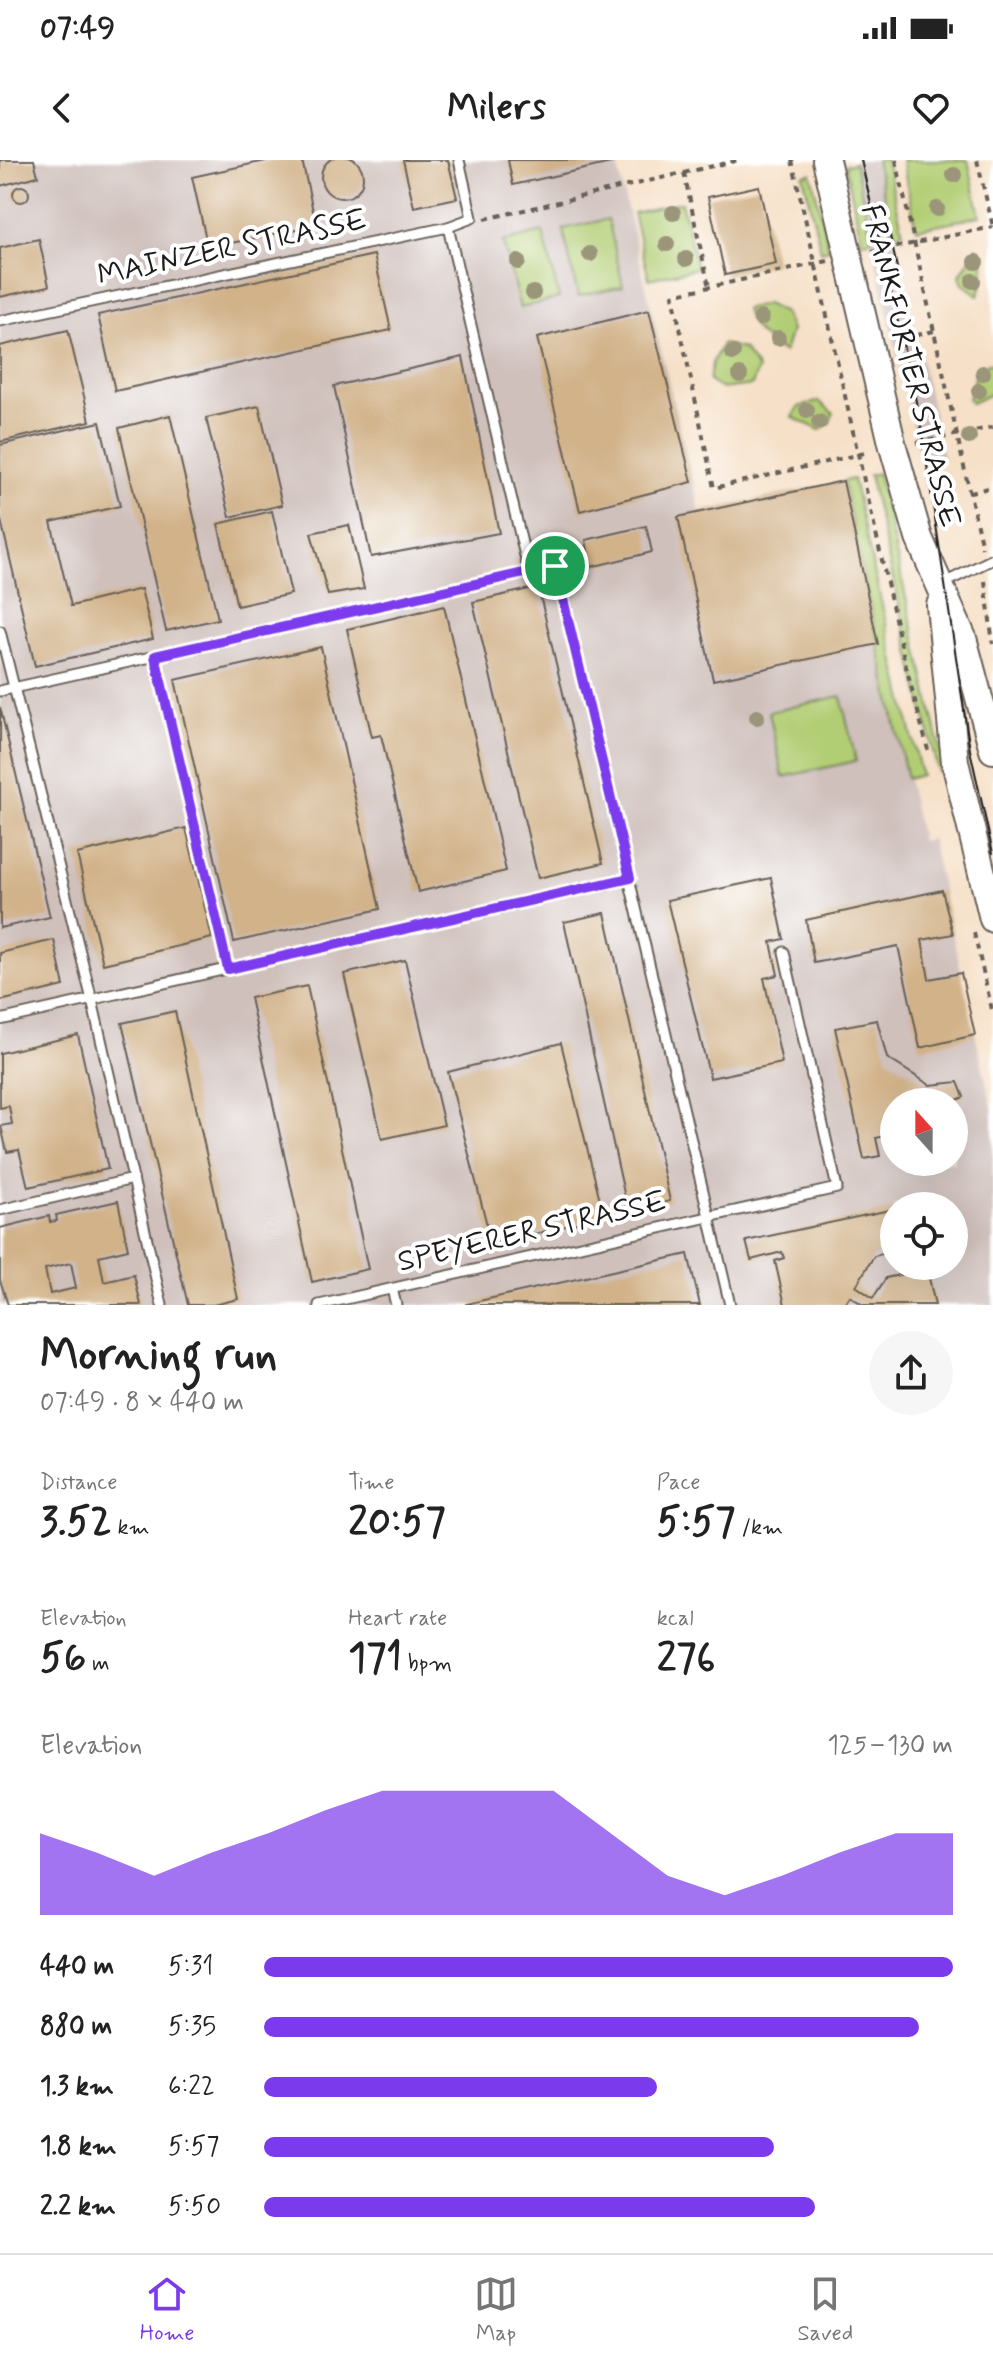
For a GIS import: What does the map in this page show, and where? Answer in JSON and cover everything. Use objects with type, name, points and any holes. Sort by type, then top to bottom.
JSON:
[{"type":"main road","name":"FRANKFURTER STRASSE","points":[[826,160],[893,447],[919,538],[963,638],[993,750]]},
{"type":"main road","name":"FRANKFURTER STRASSE","points":[[938,585],[955,762],[993,919]]},
{"type":"lane","name":"MAINZER STRASSE","points":[[0,321],[448,227],[472,218],[459,160]]},
{"type":"lane","points":[[448,227],[529,573]]},
{"type":"lane","points":[[938,585],[993,559]]},
{"type":"lane","points":[[0,691],[555,566],[730,1305]]},
{"type":"lane","points":[[0,631],[92,1000],[162,1305]]},
{"type":"lane","points":[[155,656],[228,969]]},
{"type":"lane","points":[[0,1020],[630,878]]},
{"type":"lane","name":"SPEYERER STRASSE","points":[[319,1305],[837,1188],[784,952]]},
{"type":"lane","points":[[0,1210],[133,1179]]},
{"type":"lane","points":[[392,1289],[396,1305]]},
{"type":"path","points":[[693,160],[695,170]]},
{"type":"path","points":[[448,227],[739,160]]},
{"type":"path","points":[[792,160],[905,663],[928,751]]},
{"type":"path","points":[[896,160],[982,543]]},
{"type":"path","points":[[865,253],[993,227],[977,160]]},
{"type":"path","points":[[684,173],[709,287]]},
{"type":"path","points":[[832,260],[673,295],[714,488],[859,454]]},
{"type":"path","points":[[884,343],[934,331]]},
{"type":"path","points":[[907,445],[993,427]]},
{"type":"path","points":[[970,492],[993,487]]},
{"type":"path","points":[[986,593],[993,644]]},
{"type":"shaded area","points":[[0,160],[626,160],[617,162],[622,187],[700,512],[843,481],[921,841],[931,839],[993,1112],[993,1305],[0,1305]]},
{"type":"shaded area","points":[[854,160],[876,160],[944,460],[921,464]]},
{"type":"green space","points":[[876,160],[886,160],[903,232],[893,235]]},
{"type":"green space","points":[[902,160],[968,160],[980,216],[916,229]]},
{"type":"green space","points":[[855,163],[872,239],[862,242],[845,165]]},
{"type":"green space","points":[[811,173],[829,249],[821,251],[803,175]]},
{"type":"green space","points":[[681,202],[697,268],[649,279],[633,213]]},
{"type":"green space","points":[[608,219],[623,286],[578,296],[563,229]]},
{"type":"green space","points":[[543,232],[559,298],[520,308],[503,242]]},
{"type":"green space","points":[[977,248],[984,271],[978,295],[963,284],[960,275]]},
{"type":"green space","points":[[766,304],[784,313],[791,330],[784,353],[760,335],[747,317],[745,309]]},
{"type":"green space","points":[[722,344],[743,349],[758,369],[752,385],[722,389],[709,381],[712,363]]},
{"type":"green space","points":[[988,363],[993,364],[993,393],[971,403],[968,398],[976,373]]},
{"type":"green space","points":[[819,401],[833,413],[830,423],[820,430],[792,417],[798,407]]},
{"type":"green space","points":[[878,473],[945,770],[938,772],[869,475]]},
{"type":"green space","points":[[853,479],[921,775],[907,779],[843,481]]},
{"type":"green space","points":[[841,696],[856,761],[783,777],[769,712]]},
{"type":"building","points":[[342,156],[357,162],[363,177],[357,192],[342,198],[327,192],[321,177],[327,162]]},
{"type":"building","points":[[0,160],[34,160],[38,176],[0,186]]},
{"type":"building","points":[[270,160],[302,160],[316,225],[208,248],[192,177]]},
{"type":"building","points":[[403,160],[448,160],[457,198],[414,207]]},
{"type":"building","points":[[508,160],[620,160],[620,161],[513,185]]},
{"type":"building","points":[[18,186],[24,186],[29,194],[27,200],[18,202],[13,197],[13,191]]},
{"type":"building","points":[[759,186],[776,264],[725,275],[708,197]]},
{"type":"building","points":[[39,239],[49,286],[0,297],[0,248]]},
{"type":"building","points":[[374,255],[391,330],[115,391],[98,315]]},
{"type":"building","points":[[649,310],[692,482],[580,511],[537,338]]},
{"type":"building","points":[[68,330],[90,421],[0,442],[0,346]]},
{"type":"building","points":[[463,357],[499,533],[371,557],[334,386]]},
{"type":"building","points":[[259,406],[282,505],[230,517],[206,418]]},
{"type":"building","points":[[170,415],[218,619],[166,631],[119,428]]},
{"type":"building","points":[[100,422],[120,506],[51,522],[71,606],[141,589],[153,639],[35,666],[0,516],[0,445]]},
{"type":"building","points":[[843,481],[878,644],[713,680],[678,517]]},
{"type":"building","points":[[272,511],[291,594],[237,606],[218,524]]},
{"type":"building","points":[[349,525],[364,589],[328,595],[311,533]]},
{"type":"building","points":[[646,526],[652,552],[591,567],[586,540]]},
{"type":"building","points":[[538,587],[603,863],[538,878],[473,602]]},
{"type":"building","points":[[444,606],[506,871],[418,892],[381,735],[372,737],[347,629]]},
{"type":"building","points":[[321,647],[380,909],[234,942],[175,680]]},
{"type":"building","points":[[0,707],[50,917],[0,928]]},
{"type":"building","points":[[186,828],[212,938],[103,964],[77,854]]},
{"type":"building","points":[[771,878],[784,939],[771,942],[778,975],[764,978],[782,1063],[710,1078],[667,900]]},
{"type":"building","points":[[942,890],[953,934],[922,940],[929,979],[961,973],[975,1035],[920,1048],[898,946],[814,963],[806,920]]},
{"type":"building","points":[[605,913],[670,1201],[628,1211],[564,922]]},
{"type":"building","points":[[54,940],[64,986],[0,1001],[0,953]]},
{"type":"building","points":[[405,960],[444,1125],[382,1139],[344,974]]},
{"type":"building","points":[[307,986],[368,1269],[312,1282],[250,998]]},
{"type":"building","points":[[175,1011],[238,1299],[213,1305],[188,1305],[122,1023]]},
{"type":"building","points":[[877,1020],[887,1058],[930,1085],[958,1082],[960,1088],[880,1088],[880,1137],[876,1138],[880,1156],[864,1159],[835,1028]]},
{"type":"building","points":[[78,1035],[108,1169],[28,1187],[19,1150],[7,1152],[1,1126],[12,1124],[9,1106],[0,1108],[0,1053]]},
{"type":"building","points":[[561,1043],[604,1216],[492,1245],[448,1072]]},
{"type":"building","points":[[118,1201],[128,1249],[99,1256],[104,1282],[134,1275],[141,1305],[8,1305],[0,1280],[0,1228],[49,1216],[50,1222],[57,1221],[56,1215]],"holes":[[[71,1263],[76,1288],[50,1294],[45,1269]]]},
{"type":"building","points":[[880,1212],[880,1254],[874,1256],[856,1286],[873,1298],[885,1280],[929,1280],[935,1305],[863,1305],[850,1296],[844,1305],[785,1305],[775,1261],[784,1258],[782,1252],[751,1260],[746,1241]]},
{"type":"building","points":[[688,1254],[700,1305],[466,1305],[466,1304]]},
{"type":"tram line","points":[[861,160],[920,419],[970,750],[993,853]]},
{"type":"tram line","points":[[887,222],[899,277]]},
{"type":"route","points":[[555,566],[630,878],[228,969],[155,656],[555,566]]}]
